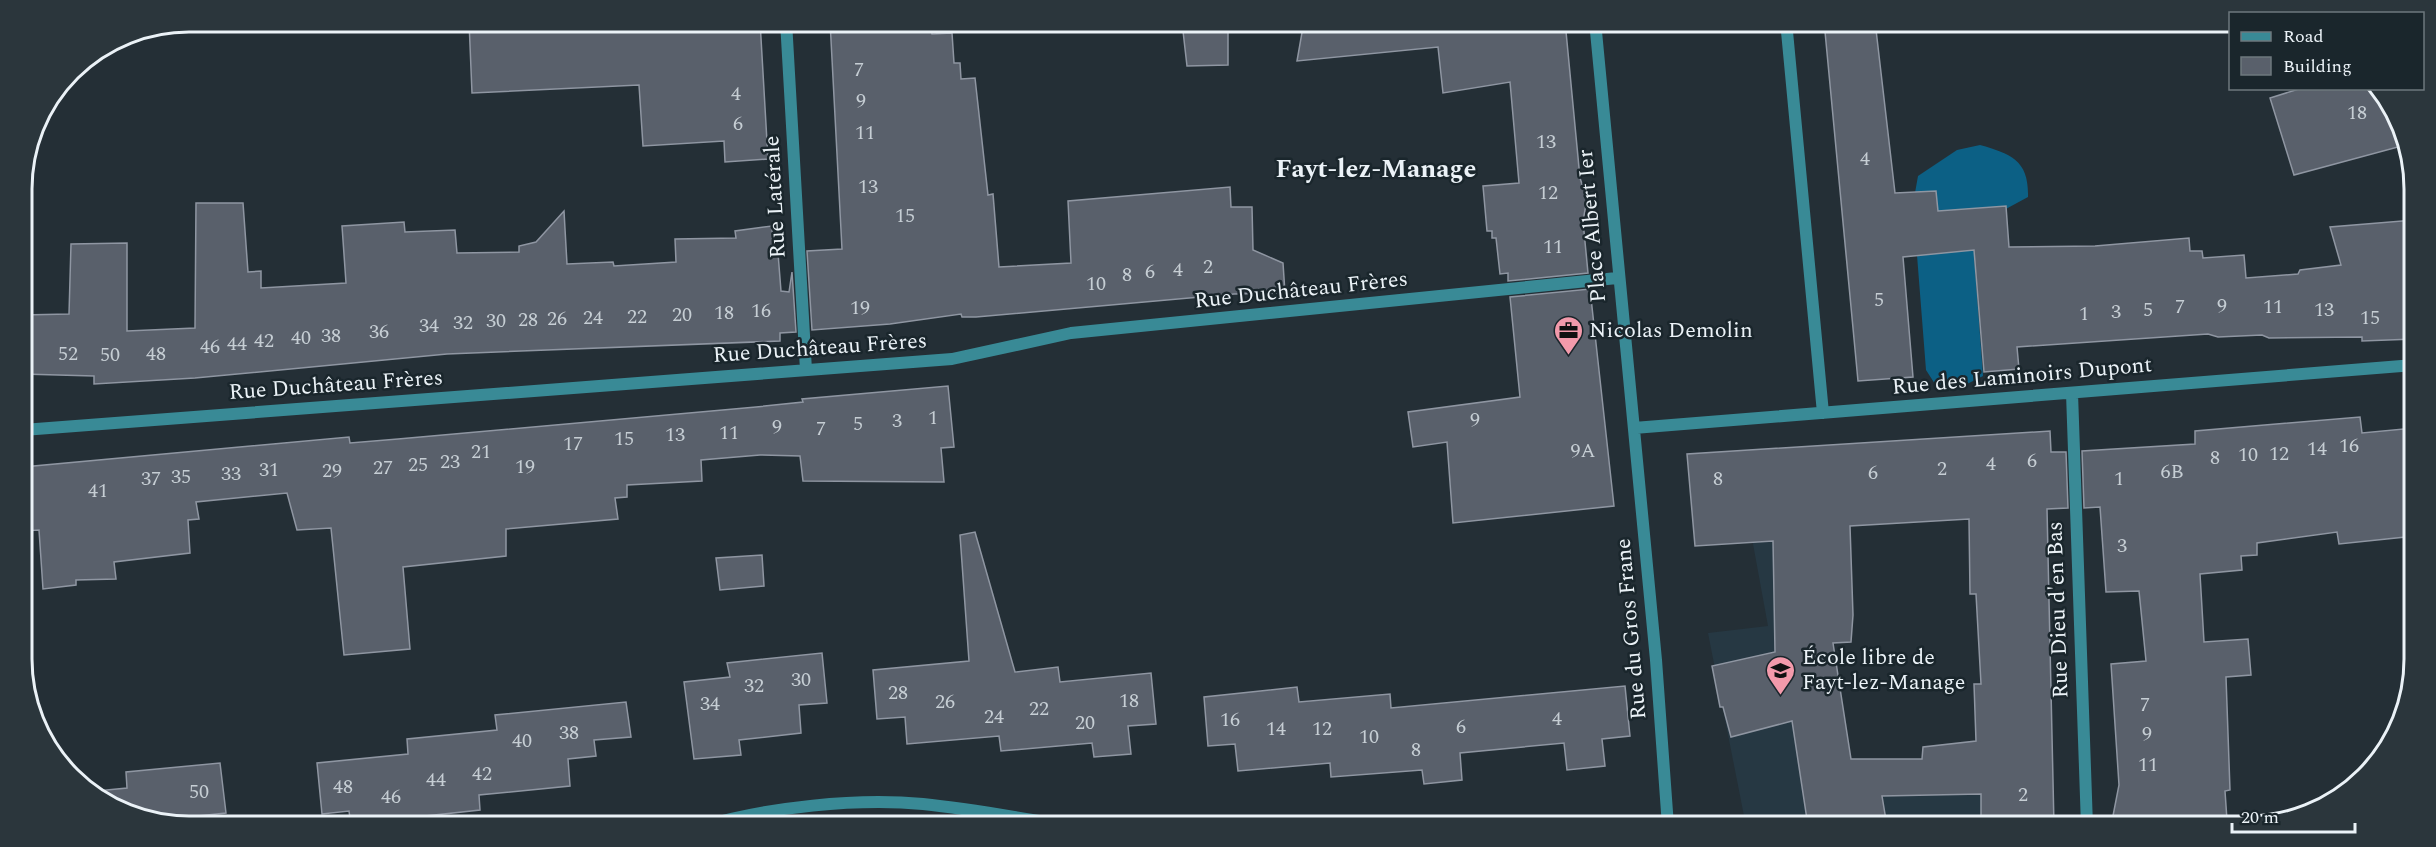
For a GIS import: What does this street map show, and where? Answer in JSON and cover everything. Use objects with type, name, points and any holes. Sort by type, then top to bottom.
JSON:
[{"type":"street","name":"Rue Latérale","points":[[787,32],[806,370]]},
{"type":"street","name":"Place Albert Ier","points":[[1596,32],[1617,279],[1634,428]]},
{"type":"street","points":[[1787,32],[1823,413]]},
{"type":"street","name":"Rue Duchâteau Frères","points":[[32,429],[952,359],[1071,333],[1617,279]]},
{"type":"street","name":"Rue des Laminoirs Dupont","points":[[1634,428],[2404,366]]},
{"type":"street","name":"Rue Dieu d'en Bas","points":[[2072,393],[2087,815]]},
{"type":"street","name":"Rue du Gros Frane","points":[[1634,428],[1667,815]]},
{"type":"street","points":[[739,816],[833,804],[921,804],[999,816]]},
{"type":"shaded area","points":[[1980,145],[2010,156],[2022,167],[2028,185],[2028,197],[2004,210],[1971,213],[1983,376],[1965,385],[1935,384],[1926,370],[1913,204],[1918,176],[1957,150]]},
{"type":"shaded area","name":"École libre de Fayt-lez-Manage","points":[[1831,445],[1826,600],[1851,759],[2052,764],[2054,815],[1744,815],[1708,633],[1768,626],[1747,511],[1745,450]]},
{"type":"building","points":[[469,32],[761,32],[768,159],[725,162],[724,141],[643,146],[639,85],[472,93]]},
{"type":"building","points":[[831,32],[952,33],[954,63],[960,63],[961,79],[975,78],[988,195],[993,194],[999,267],[1071,263],[1068,201],[1230,187],[1231,207],[1252,207],[1253,250],[1283,263],[1285,293],[1234,294],[976,317],[962,317],[961,314],[890,324],[812,330],[807,251],[842,249]]},
{"type":"building","points":[[1183,32],[1228,32],[1228,65],[1187,66]]},
{"type":"building","points":[[1302,32],[1566,32],[1580,178],[1587,199],[1583,221],[1588,273],[1508,281],[1508,273],[1500,274],[1496,238],[1492,238],[1492,231],[1487,231],[1483,186],[1519,183],[1510,82],[1443,93],[1438,47],[1297,61]]},
{"type":"building","points":[[1825,32],[1876,32],[1895,193],[1936,191],[1938,211],[2006,206],[2009,247],[2095,246],[2189,238],[2190,251],[2202,251],[2203,258],[2244,255],[2246,278],[2298,274],[2300,270],[2341,265],[2330,227],[2404,221],[2404,339],[2362,341],[2362,337],[2269,338],[2262,335],[2218,337],[2208,334],[2017,347],[2019,369],[1984,372],[1974,250],[1903,257],[1913,377],[1858,381]]},
{"type":"building","points":[[2296,90],[2370,90],[2393,128],[2398,147],[2294,175],[2270,98]]},
{"type":"building","points":[[196,203],[243,203],[248,272],[261,271],[261,288],[346,283],[342,226],[404,222],[405,232],[455,230],[457,253],[519,252],[519,246],[536,242],[564,211],[567,264],[613,262],[614,266],[676,262],[675,239],[736,238],[735,231],[772,226],[773,253],[778,253],[781,291],[789,292],[792,272],[796,332],[780,333],[780,341],[447,354],[195,378],[94,384],[94,376],[32,374],[32,315],[69,314],[71,244],[127,243],[127,331],[195,328]]},
{"type":"building","points":[[1590,289],[1614,506],[1453,523],[1447,442],[1413,447],[1408,412],[1520,397],[1510,297]]},
{"type":"building","points":[[948,386],[954,447],[941,448],[944,482],[803,481],[800,456],[760,455],[701,460],[702,481],[627,485],[627,497],[615,498],[618,519],[506,529],[506,556],[403,567],[410,649],[344,655],[331,528],[297,530],[287,493],[196,502],[199,519],[188,520],[190,553],[114,562],[116,579],[76,580],[76,585],[43,589],[39,530],[32,530],[32,466],[349,437],[350,443],[398,439],[756,407],[803,402],[802,399]]},
{"type":"building","points":[[2360,417],[2362,433],[2404,429],[2404,537],[2339,544],[2337,532],[2257,543],[2257,555],[2241,556],[2242,570],[2200,574],[2204,642],[2248,639],[2251,675],[2226,677],[2230,790],[2225,791],[2227,815],[2113,815],[2119,785],[2111,664],[2146,661],[2139,591],[2106,592],[2100,507],[2084,508],[2082,451],[2195,444],[2195,431]]},
{"type":"building","points":[[2050,431],[2051,452],[2066,452],[2068,508],[2047,509],[2054,815],[1981,815],[1981,794],[1882,796],[1885,815],[1806,815],[1792,721],[1731,737],[1723,707],[1720,707],[1712,666],[1775,652],[1773,541],[1695,546],[1687,454]],"holes":[[[1969,519],[1970,594],[1976,594],[1981,684],[1974,684],[1976,741],[1923,747],[1922,759],[1851,759],[1833,643],[1851,642],[1853,615],[1850,526]]]},
{"type":"building","points":[[975,532],[1015,672],[1058,667],[1060,682],[1151,673],[1156,724],[1128,726],[1131,754],[1094,757],[1092,743],[1001,751],[999,736],[907,744],[905,717],[877,719],[873,670],[969,661],[960,535]]},
{"type":"building","points":[[762,555],[764,586],[720,590],[716,558]]},
{"type":"building","points":[[822,653],[827,703],[799,705],[801,733],[739,740],[741,755],[694,759],[684,682],[730,677],[727,663]]},
{"type":"building","points":[[1625,686],[1630,736],[1602,739],[1605,766],[1567,770],[1564,743],[1460,753],[1462,780],[1424,784],[1422,770],[1331,777],[1330,763],[1238,771],[1235,744],[1208,746],[1204,697],[1297,687],[1299,702],[1390,694],[1391,708]]},
{"type":"building","points":[[626,702],[631,737],[594,740],[596,756],[568,759],[570,786],[479,795],[480,810],[426,816],[350,816],[349,811],[322,814],[317,763],[408,754],[407,739],[497,730],[495,715]]},
{"type":"building","points":[[220,763],[226,813],[198,816],[168,814],[138,807],[103,790],[127,788],[126,772]]},
{"type":"place","name":"Nicolas Demolin","points":[[1568,356]]},
{"type":"place","name":"École libre de Fayt-lez-Manage","points":[[1781,696]]},
{"type":"district","name":"Fayt-lez-Manage","points":[[1376,169]]}]
